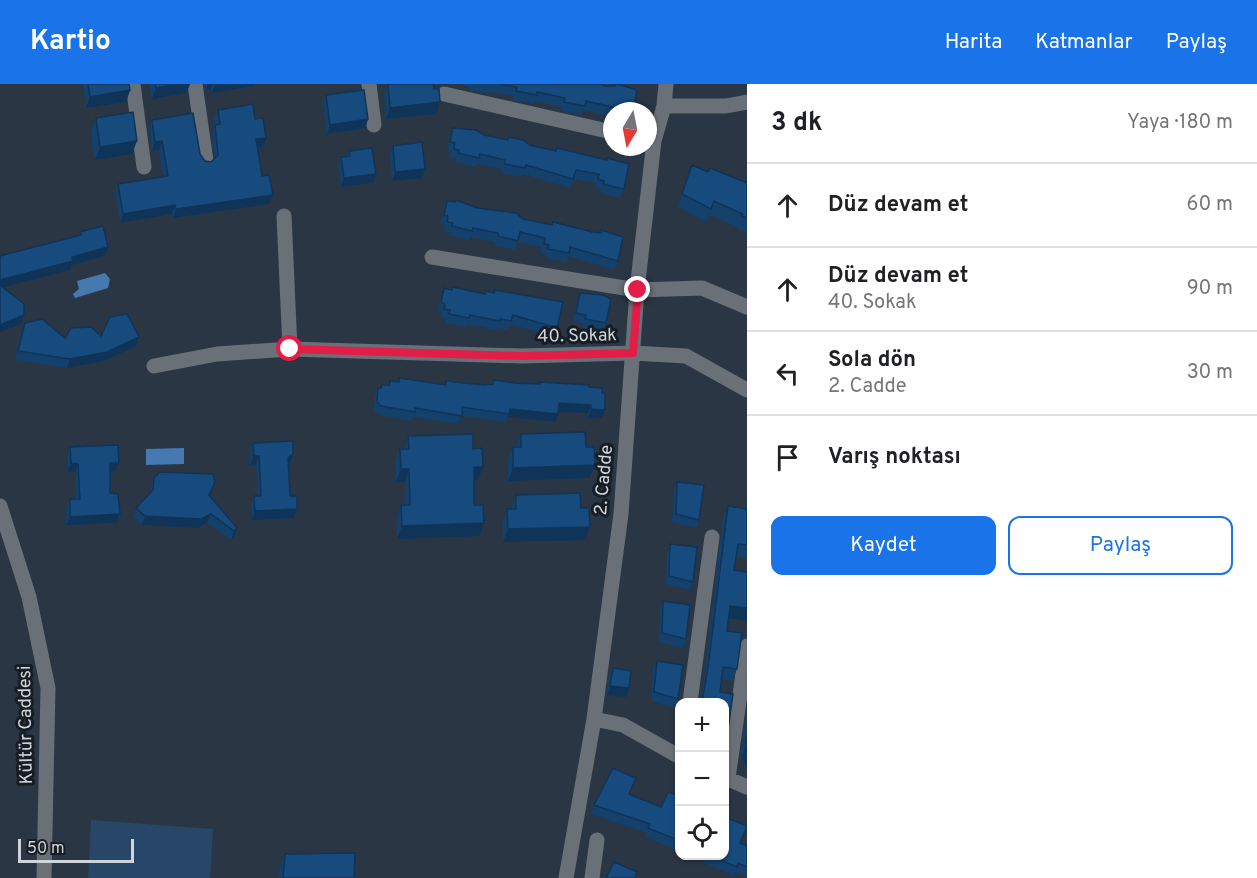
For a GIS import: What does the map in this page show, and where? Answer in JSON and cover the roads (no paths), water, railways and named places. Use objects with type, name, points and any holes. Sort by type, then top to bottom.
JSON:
[{"type":"street","points":[[133,84],[144,167]]},
{"type":"street","points":[[195,84],[206,161]]},
{"type":"street","points":[[369,84],[374,125]]},
{"type":"street","name":"2. Cadde","points":[[657,124],[664,106],[666,84]]},
{"type":"street","points":[[444,94],[603,130]]},
{"type":"street","points":[[664,106],[726,106],[747,102]]},
{"type":"street","name":"2. Cadde","points":[[566,878],[594,719],[621,514],[650,156]]},
{"type":"street","points":[[284,216],[290,349]]},
{"type":"street","points":[[432,257],[638,290],[702,288],[747,307]]},
{"type":"street","name":"40. Sokak","points":[[154,366],[217,354],[290,349],[522,356],[633,353],[686,356],[747,390]]},
{"type":"street","name":"Kültür Caddesi","points":[[0,506],[29,597],[48,688],[44,878]]},
{"type":"street","points":[[691,698],[711,537]]},
{"type":"street","points":[[729,759],[747,646]]},
{"type":"street","points":[[594,719],[623,725],[675,753]]},
{"type":"street","points":[[729,779],[747,787]]},
{"type":"street","points":[[592,878],[597,840]]}]
